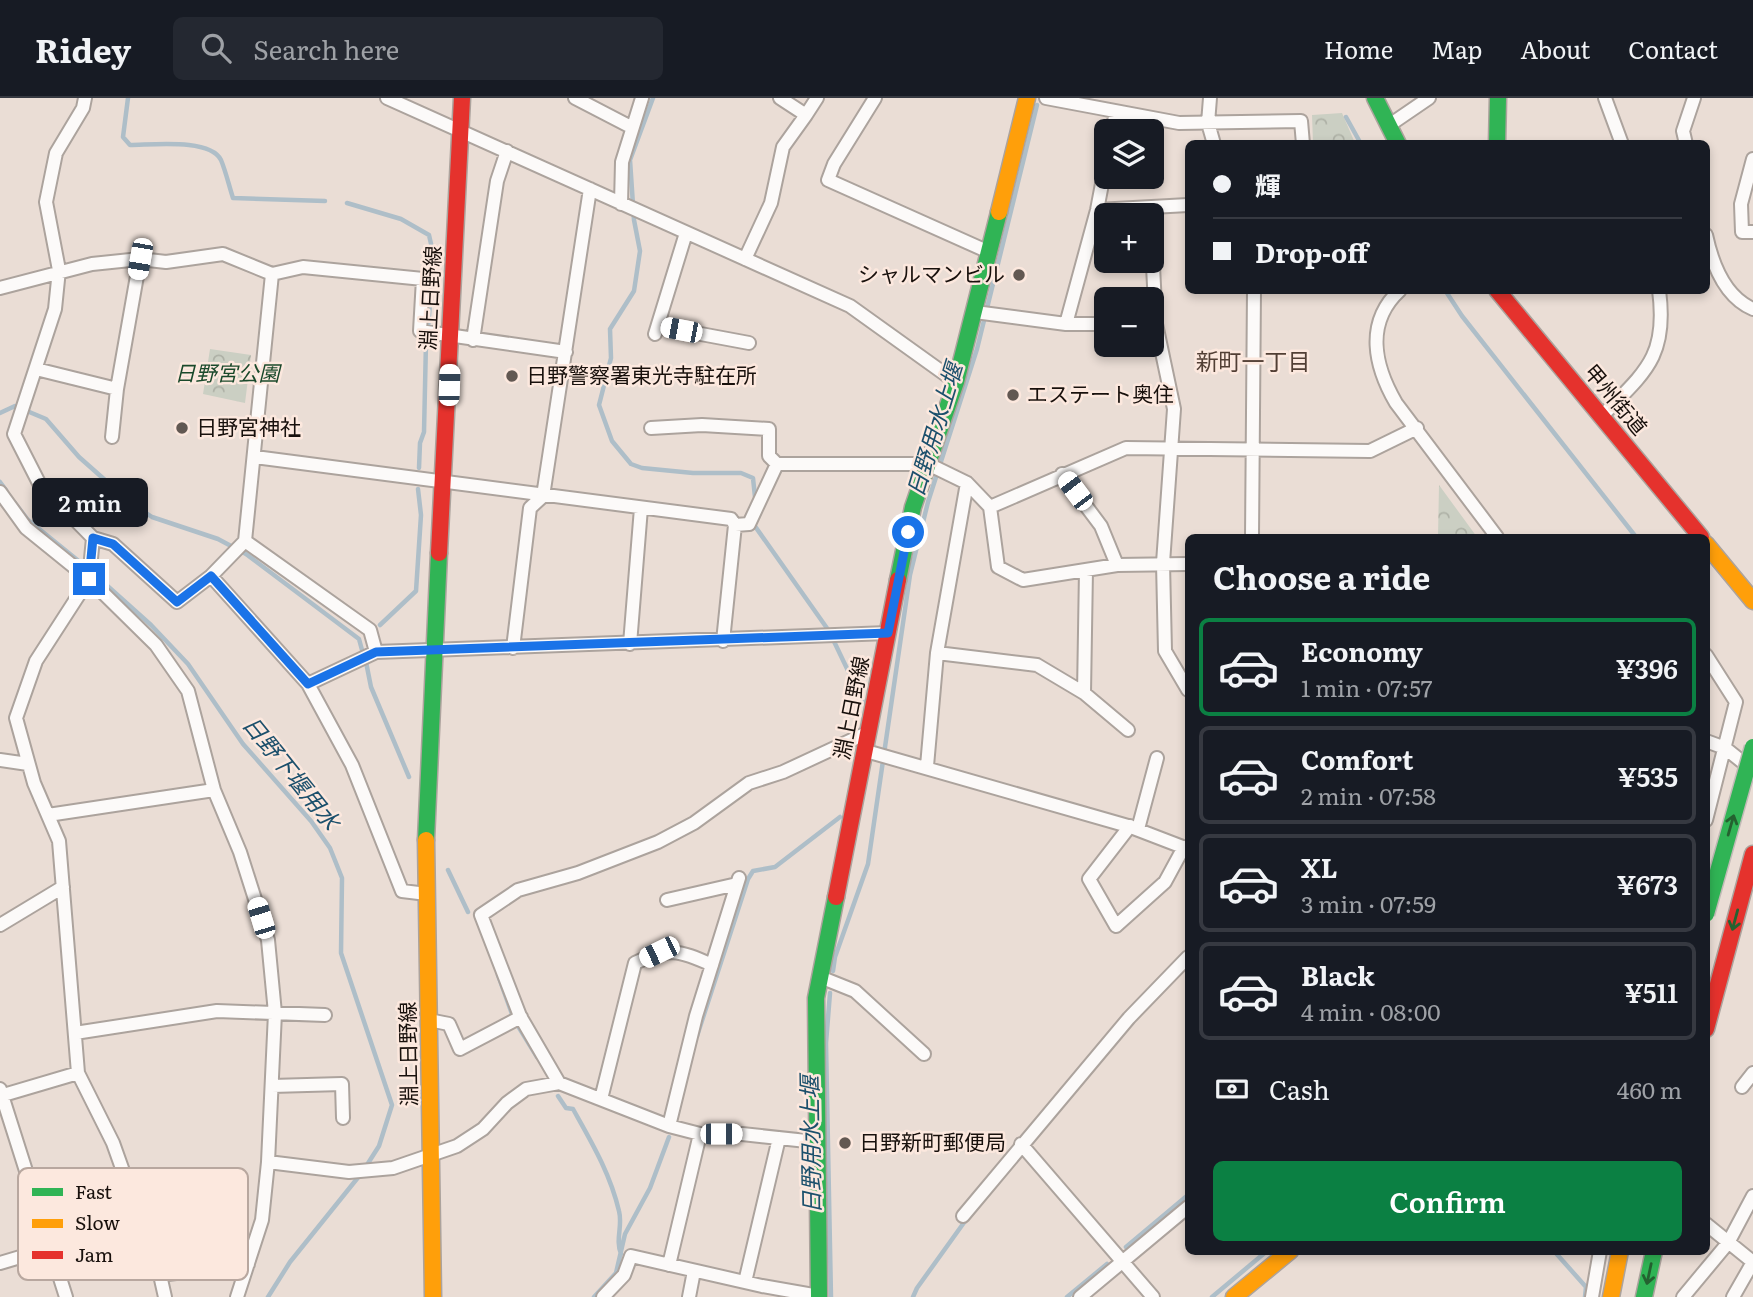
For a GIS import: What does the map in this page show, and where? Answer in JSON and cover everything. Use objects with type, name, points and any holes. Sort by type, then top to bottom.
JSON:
[{"type":"main road","name":"淵上日野線","points":[[433,1297],[426,817],[432,652],[444,484],[462,98]]},
{"type":"main road","name":"淵上日野線","points":[[819,1296],[814,1033],[820,977],[873,752],[869,732],[913,507],[935,467],[956,382],[982,313],[989,252],[1027,98]]},
{"type":"main road","points":[[1375,98],[1396,140]]},
{"type":"main road","points":[[1497,140],[1498,98]]},
{"type":"main road","name":"甲州街道","points":[[1500,294],[1699,534]]},
{"type":"main road","points":[[1710,549],[1753,601]]},
{"type":"main road","points":[[1710,900],[1753,747]]},
{"type":"main road","points":[[1710,1014],[1753,854]]},
{"type":"main road","points":[[1234,1297],[1285,1255]]},
{"type":"main road","points":[[1611,1297],[1619,1255]]},
{"type":"main road","points":[[1644,1297],[1653,1255]]},
{"type":"street","points":[[85,98],[83,108],[56,153],[46,202],[59,271],[55,309],[15,434],[39,483],[93,541],[113,544],[177,602],[211,576],[239,547],[255,457],[272,274]]},
{"type":"street","points":[[387,98],[850,306],[956,382]]},
{"type":"street","points":[[575,98],[631,127]]},
{"type":"street","points":[[629,208],[622,162],[642,98]]},
{"type":"street","points":[[780,98],[806,115]]},
{"type":"street","points":[[745,259],[771,203],[783,147],[817,98]]},
{"type":"street","points":[[875,98],[834,164],[828,180],[989,252]]},
{"type":"street","points":[[1046,98],[1178,123],[1301,121],[1303,140]]},
{"type":"street","points":[[1210,98],[1208,123],[1213,140]]},
{"type":"street","points":[[1388,125],[1429,98]]},
{"type":"street","points":[[1605,98],[1621,140]]},
{"type":"street","points":[[1685,140],[1683,131],[1694,98]]},
{"type":"street","points":[[1115,119],[1116,112]]},
{"type":"street","points":[[473,340],[497,181],[507,151]]},
{"type":"street","points":[[1753,159],[1741,204],[1742,232],[1753,232]]},
{"type":"street","points":[[513,648],[530,508],[543,496],[590,189]]},
{"type":"street","points":[[1164,209],[1185,206]]},
{"type":"street","points":[[1066,324],[1094,221]]},
{"type":"street","points":[[686,233],[657,330],[750,343]]},
{"type":"street","points":[[1710,252],[1712,261],[1739,303],[1753,309]]},
{"type":"street","points":[[0,288],[59,271],[140,259],[166,262],[223,254],[272,274],[303,267],[423,279],[420,331],[566,352]]},
{"type":"street","points":[[112,437],[117,389],[140,259]]},
{"type":"street","points":[[1252,534],[1254,294]]},
{"type":"street","points":[[1397,294],[1385,309],[1378,326],[1377,359],[1383,381],[1495,534]]},
{"type":"street","points":[[1602,416],[1650,365],[1662,335],[1659,294]]},
{"type":"street","points":[[982,313],[1066,324],[1094,324]]},
{"type":"street","points":[[1162,357],[1174,409],[1163,563],[1165,651],[1185,685]]},
{"type":"street","points":[[36,369],[117,389]]},
{"type":"street","points":[[651,428],[702,425],[769,429],[769,456],[777,464],[935,467],[967,483],[990,507],[998,566],[1023,580],[1117,565],[1185,564]]},
{"type":"street","points":[[990,507],[1126,448],[1253,452],[1370,450],[1416,428]]},
{"type":"street","points":[[255,457],[444,484],[731,519],[735,525],[723,640]]},
{"type":"street","points":[[735,525],[752,520],[777,464]]},
{"type":"street","points":[[1062,474],[1101,526],[1117,565]]},
{"type":"street","points":[[927,766],[937,653],[967,483]]},
{"type":"street","points":[[0,492],[26,527],[89,577],[156,645],[188,691],[214,790],[240,852],[268,940],[275,1013],[268,1162],[261,1220],[248,1264]]},
{"type":"street","points":[[630,644],[641,508]]},
{"type":"street","points":[[93,541],[89,577],[36,661],[16,718],[28,764],[59,841],[78,1073],[113,1143],[122,1168]]},
{"type":"street","points":[[239,547],[370,630],[376,652]]},
{"type":"street","points":[[1084,693],[1086,570]]},
{"type":"street","points":[[211,576],[308,684],[352,765],[402,891],[427,894]]},
{"type":"street","points":[[308,684],[376,652],[888,633]]},
{"type":"street","points":[[937,653],[1037,665],[1084,693],[1128,730]]},
{"type":"street","points":[[1710,661],[1736,702],[1710,804]]},
{"type":"street","points":[[559,1083],[521,1017],[481,915],[517,890],[578,873],[658,842],[694,823],[749,783],[783,772],[869,732]]},
{"type":"street","points":[[1710,743],[1724,748],[1753,771]]},
{"type":"street","points":[[873,752],[1134,828],[1185,848]]},
{"type":"street","points":[[1157,758],[1134,828],[1089,879],[1116,926],[1165,882],[1185,850]]},
{"type":"street","points":[[0,760],[28,764]]},
{"type":"street","points":[[48,816],[214,790]]},
{"type":"street","points":[[667,900],[738,881],[712,965],[669,1126]]},
{"type":"street","points":[[0,925],[63,887]]},
{"type":"street","points":[[601,1099],[635,963],[659,952],[683,952],[712,965]]},
{"type":"street","points":[[963,1216],[1129,1018],[1185,960]]},
{"type":"street","points":[[820,977],[855,991],[924,1054]]},
{"type":"street","points":[[75,1033],[216,1011],[325,1015]]},
{"type":"street","points":[[429,1020],[449,1024],[460,1049],[521,1017]]},
{"type":"street","points":[[25,1168],[1,1093],[78,1073]]},
{"type":"street","points":[[1742,1087],[1753,1073]]},
{"type":"street","points":[[268,1162],[352,1172],[393,1168],[457,1146],[483,1129],[507,1103],[526,1089],[559,1083],[669,1126],[700,1134],[816,1142]]},
{"type":"street","points":[[272,1086],[342,1084],[343,1118]]},
{"type":"street","points":[[669,1265],[700,1134]]},
{"type":"street","points":[[745,1282],[779,1138]]},
{"type":"street","points":[[1021,1144],[1153,1297]]},
{"type":"street","points":[[1683,1297],[1728,1243],[1753,1196]]},
{"type":"street","points":[[1080,1297],[1185,1210]]},
{"type":"street","points":[[1710,1227],[1753,1262],[1733,1297]]},
{"type":"street","points":[[1592,1297],[1599,1255]]},
{"type":"street","points":[[603,1297],[624,1275],[631,1256],[745,1282],[760,1292],[819,1296]]},
{"type":"street","points":[[0,1263],[18,1258]]},
{"type":"street","points":[[689,1297],[694,1271]]},
{"type":"street","points":[[60,1280],[65,1297]]},
{"type":"street","points":[[237,1297],[243,1280]]},
{"type":"green space","points":[[1342,113],[1354,140],[1313,140],[1312,115]]},
{"type":"green space","name":"日野宮公園","points":[[210,349],[251,355],[245,403],[203,394]]},
{"type":"green space","points":[[1439,485],[1475,534],[1438,534]]},
{"type":"waterway","points":[[128,98],[123,137],[130,145],[180,144],[205,148],[215,153],[221,160],[233,198],[325,201]]},
{"type":"waterway","points":[[653,98],[630,160],[634,220],[640,251],[634,291],[610,329],[611,358],[599,405],[612,441],[631,464],[642,468],[693,473],[741,473],[753,478],[755,497]]},
{"type":"waterway","name":"日野用水上堰","points":[[833,971],[835,957],[868,864],[910,575],[928,502],[977,349],[1037,105]]},
{"type":"waterway","points":[[1346,117],[1359,140]]},
{"type":"waterway","points":[[347,203],[401,219],[429,235],[434,257],[428,327]]},
{"type":"waterway","points":[[1448,294],[1462,316],[1634,534]]},
{"type":"waterway","points":[[419,468],[420,443],[424,432],[426,342]]},
{"type":"waterway","points":[[0,413],[15,406],[46,419],[79,457],[131,503],[152,517],[218,539],[246,554],[359,639],[362,650]]},
{"type":"waterway","name":"日野下堰用水","points":[[0,482],[6,490]]},
{"type":"waterway","points":[[380,625],[416,591],[421,515],[418,489]]},
{"type":"waterway","name":"日野下堰用水","points":[[15,503],[28,520],[86,567]]},
{"type":"waterway","points":[[752,522],[829,631],[863,702]]},
{"type":"waterway","name":"日野下堰用水","points":[[93,573],[151,625],[188,664],[243,744],[311,821],[330,848],[342,878],[341,953],[392,1105],[379,1146],[365,1168]]},
{"type":"waterway","points":[[366,662],[371,687],[409,777]]},
{"type":"waterway","points":[[697,1036],[748,879],[753,871],[775,867],[840,817]]},
{"type":"waterway","points":[[448,870],[468,912]]},
{"type":"waterway","points":[[498,975],[512,1014]]},
{"type":"waterway","name":"日野用水上堰","points":[[830,993],[826,1043],[831,1297]]},
{"type":"waterway","points":[[518,1026],[537,1057]]},
{"type":"waterway","points":[[558,1096],[566,1108],[573,1109],[611,1184],[620,1217],[621,1254]]},
{"type":"waterway","points":[[594,1297],[616,1273],[625,1234],[650,1188],[669,1137]]},
{"type":"waterway","name":"日野下堰用水","points":[[268,1297],[290,1262],[360,1175]]},
{"type":"waterway","points":[[1126,1247],[1185,1198]]},
{"type":"waterway","points":[[913,1297],[968,1217]]},
{"type":"waterway","points":[[1212,1297],[1262,1255]]},
{"type":"waterway","points":[[1558,1255],[1586,1287],[1585,1297]]},
{"type":"waterway","points":[[1067,1297],[1107,1264]]},
{"type":"traffic: fast","points":[[1375,98],[1396,140]]},
{"type":"traffic: fast","points":[[1497,140],[1498,98]]},
{"type":"traffic: fast","points":[[898,580],[913,507],[956,382],[999,212]]},
{"type":"traffic: fast","points":[[426,840],[439,553]]},
{"type":"traffic: fast","points":[[1710,900],[1753,747]]},
{"type":"traffic: fast","points":[[819,1297],[816,998],[836,897]]},
{"type":"traffic: fast","points":[[1644,1297],[1653,1255]]},
{"type":"traffic: slow","points":[[999,212],[1027,98]]},
{"type":"traffic: slow","points":[[1710,549],[1753,601]]},
{"type":"traffic: slow","points":[[426,840],[433,1297]]},
{"type":"traffic: slow","points":[[1234,1297],[1285,1255]]},
{"type":"traffic: slow","points":[[1611,1297],[1619,1255]]},
{"type":"traffic: jam","points":[[439,553],[462,98]]},
{"type":"traffic: jam","points":[[1500,294],[1699,534]]},
{"type":"traffic: jam","points":[[836,897],[898,580]]},
{"type":"traffic: jam","points":[[1710,1014],[1753,854]]},
{"type":"place","name":"シャルマンビル","points":[[1019,275]]},
{"type":"place","name":"日野警察署東光寺駐在所","points":[[512,376]]},
{"type":"place","name":"エステート奥住","points":[[1013,395]]},
{"type":"place","name":"日野宮神社","points":[[182,428]]},
{"type":"place","name":"日野新町郵便局","points":[[845,1143]]},
{"type":"district","name":"新町一丁目","points":[[1253,362]]},
{"type":"route","points":[[89,579],[93,538],[113,544],[177,602],[211,576],[308,684],[376,652],[888,633],[908,532]]}]
